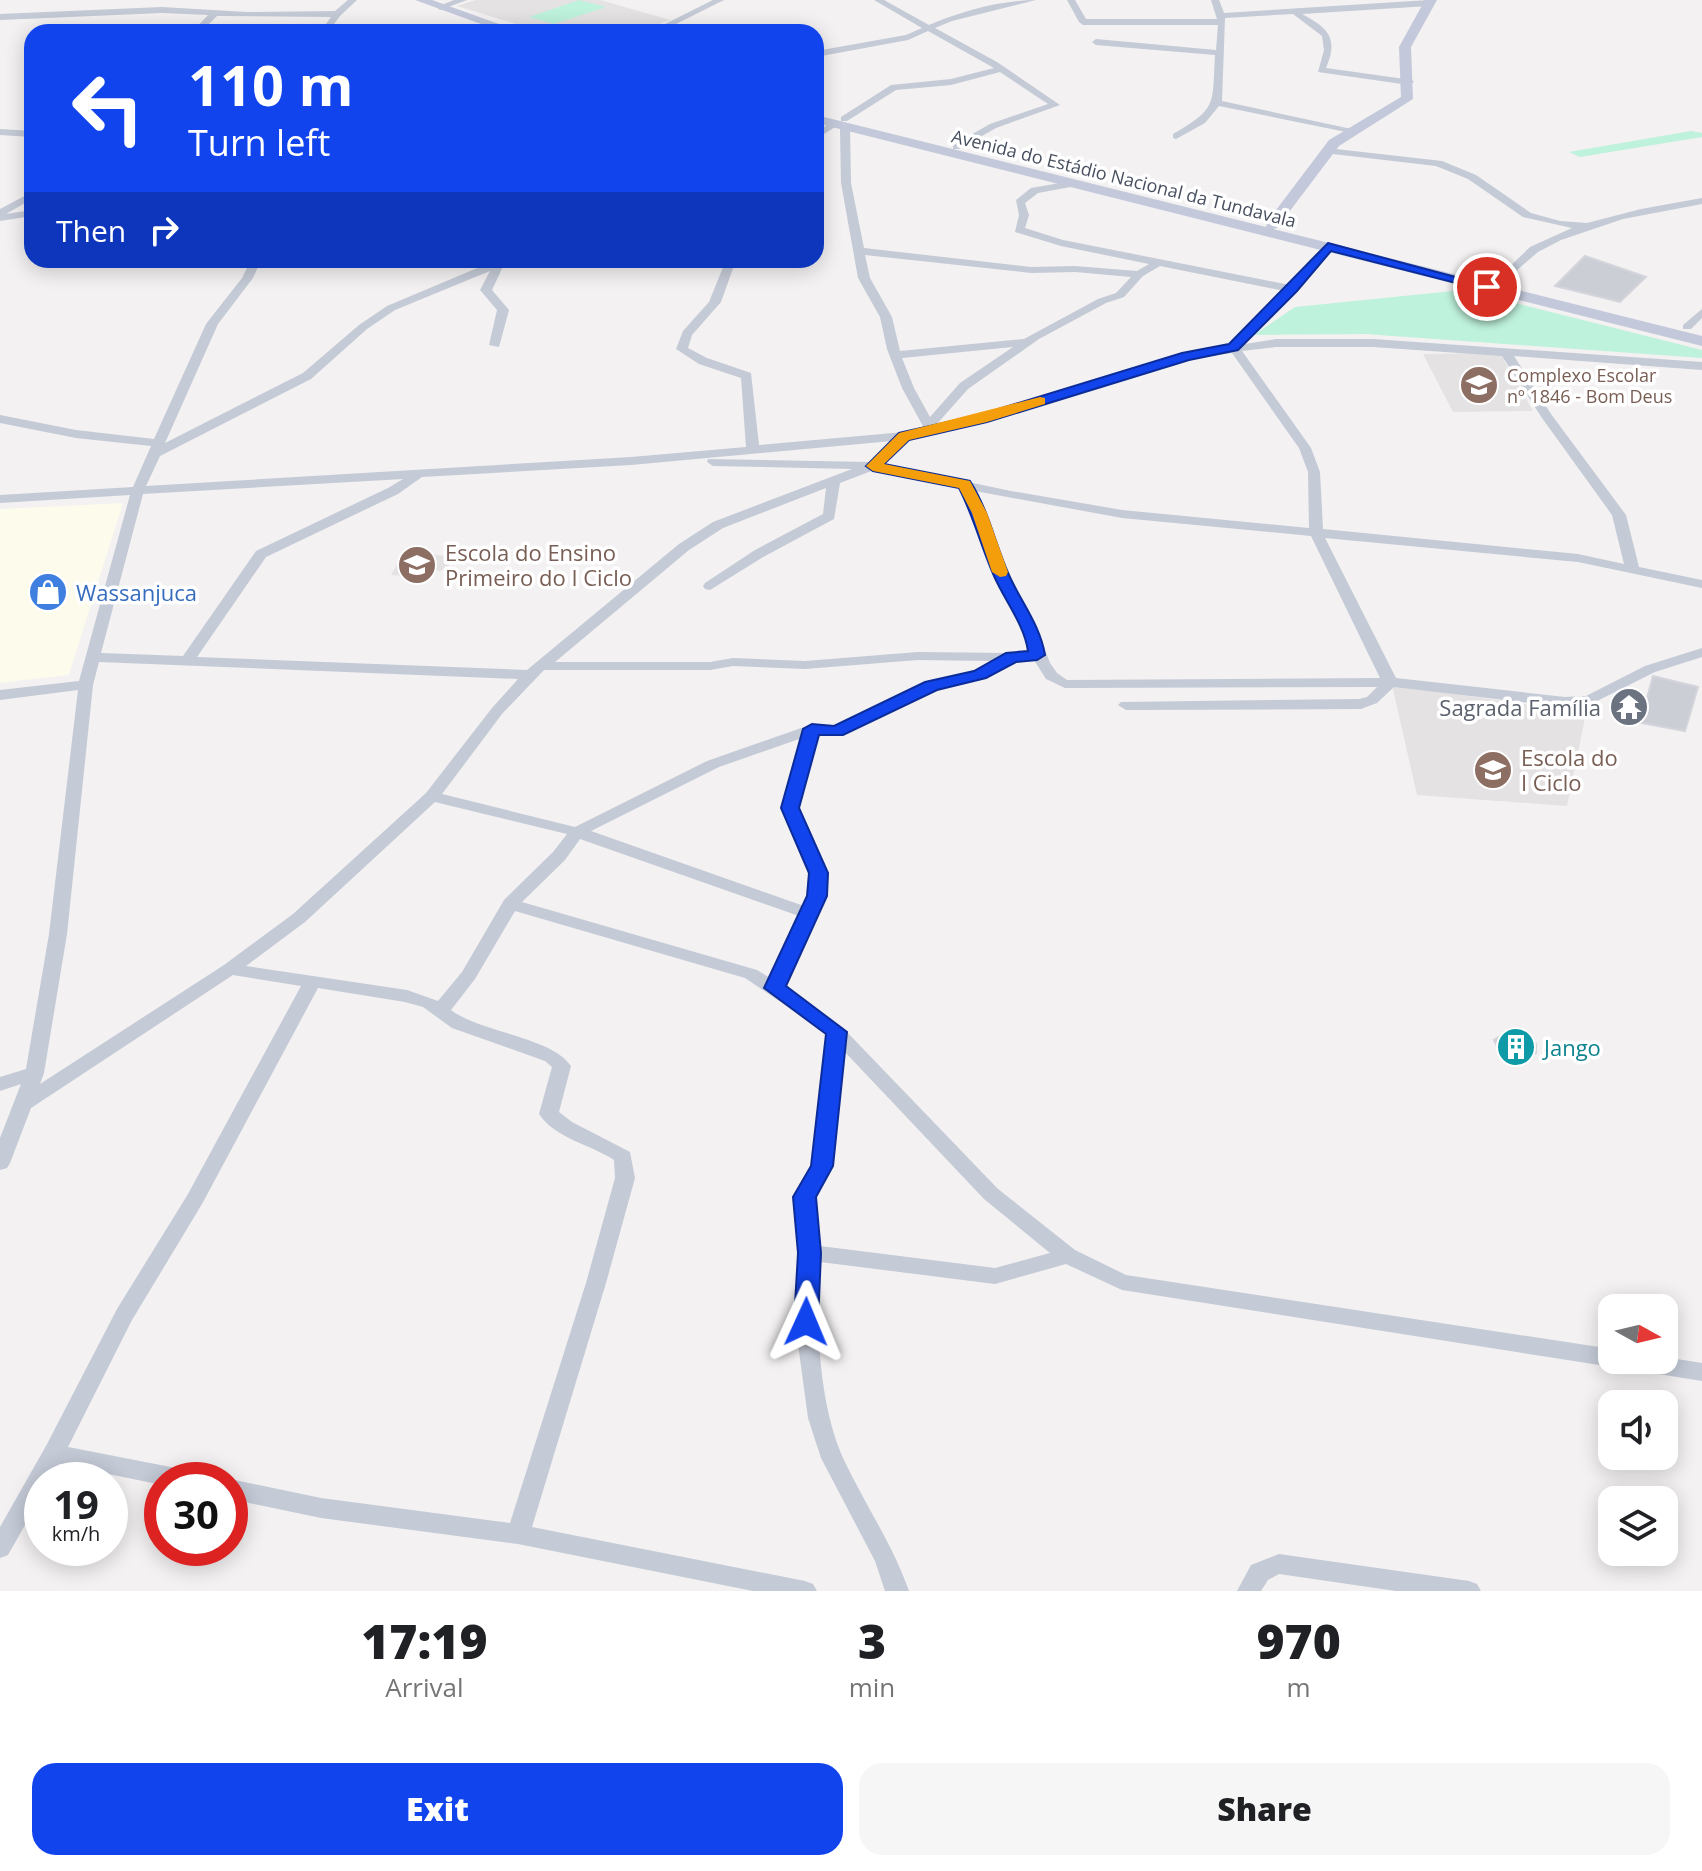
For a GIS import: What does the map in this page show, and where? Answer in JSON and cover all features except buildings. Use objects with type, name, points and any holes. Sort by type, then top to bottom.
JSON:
[{"type":"street","points":[[125,0],[126,11]]},
{"type":"street","points":[[330,24],[353,0]]},
{"type":"street","points":[[440,7],[463,0]]},
{"type":"street","points":[[670,24],[720,0]]},
{"type":"street","points":[[878,0],[1033,88],[1055,107],[993,126],[956,147]]},
{"type":"street","points":[[824,53],[875,44],[927,29],[963,14],[1032,0]]},
{"type":"street","points":[[1071,0],[1083,22],[1222,19],[1430,1]]},
{"type":"street","points":[[1176,136],[1202,121],[1217,103],[1222,19],[1215,0]]},
{"type":"street","points":[[1272,225],[1327,151],[1351,130],[1407,99],[1411,88],[1404,56],[1407,42],[1430,1]]},
{"type":"street","points":[[417,2],[491,24]]},
{"type":"street","points":[[417,2],[471,24]]},
{"type":"street","points":[[0,17],[126,11],[337,14]]},
{"type":"street","points":[[204,24],[216,12]]},
{"type":"street","points":[[1296,13],[1321,28],[1328,38],[1328,59],[1321,70],[1409,82]]},
{"type":"street","points":[[1096,42],[1218,53]]},
{"type":"street","points":[[824,132],[894,87],[951,82],[1000,69]]},
{"type":"street","points":[[1217,103],[1351,130]]},
{"type":"street","name":"Avenida do Estádio Nacional da Tundavala","points":[[824,116],[841,123],[1072,184],[1702,341]]},
{"type":"street","name":"Avenida do Estádio Nacional da Tundavala","points":[[824,120],[956,147],[1694,328]]},
{"type":"street","points":[[841,123],[846,183],[864,278],[886,317],[895,355],[908,388],[930,428]]},
{"type":"street","points":[[0,132],[24,133]]},
{"type":"street","points":[[1327,151],[1443,164],[1472,177],[1527,215],[1544,221],[1593,227]]},
{"type":"street","points":[[1072,184],[1027,194],[1020,202],[1024,215],[1019,230],[1061,243],[1293,289]]},
{"type":"street","points":[[0,215],[24,200]]},
{"type":"street","points":[[1502,280],[1530,252],[1566,237],[1670,204],[1702,201]]},
{"type":"street","points":[[0,215],[24,214]]},
{"type":"street","points":[[1544,221],[1566,237]]},
{"type":"street","points":[[1234,348],[1293,289],[1328,247]]},
{"type":"street","points":[[859,251],[1031,270],[1075,269],[1139,274]]},
{"type":"street","points":[[930,428],[964,386],[1029,342],[1102,301],[1120,295],[1139,274],[1159,262]]},
{"type":"street","points":[[0,1163],[35,1073],[58,934],[86,685],[137,492],[212,324],[222,308],[242,290],[252,268]]},
{"type":"street","points":[[0,419],[155,449],[307,376],[363,327],[391,308],[487,268]]},
{"type":"street","points":[[495,345],[503,310],[486,290],[497,268]]},
{"type":"street","points":[[728,268],[710,310],[688,330],[682,339],[682,349],[703,361],[747,376],[753,449]]},
{"type":"street","points":[[1694,328],[1702,312]]},
{"type":"street","points":[[895,355],[1029,342]]},
{"type":"street","points":[[0,499],[631,461],[904,436],[1187,356],[1234,348],[1326,342],[1505,351],[1702,366]]},
{"type":"street","points":[[1234,348],[1305,448],[1314,472],[1316,533],[1390,682]]},
{"type":"street","points":[[1505,351],[1546,415],[1619,515],[1632,567]]},
{"type":"street","points":[[23,1104],[230,969],[299,918],[432,796],[497,711],[536,670],[684,547],[706,533],[775,501],[873,466],[904,436]]},
{"type":"street","points":[[631,461],[873,466],[1122,514],[1578,558],[1702,584]]},
{"type":"street","points":[[187,661],[261,554],[393,491],[418,474]]},
{"type":"street","points":[[710,586],[760,553],[829,516],[834,479]]},
{"type":"street","points":[[965,485],[980,513],[1001,575],[1034,638],[1037,655],[1056,682],[1075,685],[1390,682],[1565,702],[1589,700],[1650,669],[1702,652]]},
{"type":"street","points":[[93,657],[536,670],[710,666],[733,662],[805,665],[906,656],[1037,655]]},
{"type":"street","points":[[440,1011],[469,975],[510,904],[559,856],[577,832],[713,764],[812,729],[837,731],[931,686],[980,674],[1012,657]]},
{"type":"street","points":[[1126,705],[1361,704],[1372,700],[1390,682]]},
{"type":"street","points":[[0,695],[86,685]]},
{"type":"street","points":[[774,988],[817,896],[818,873],[790,808],[812,729]]},
{"type":"street","points":[[432,796],[577,832],[807,913]]},
{"type":"street","points":[[510,904],[751,974],[774,988],[837,1032],[991,1194],[1068,1256],[1122,1282],[1598,1356]]},
{"type":"street","points":[[230,969],[407,996],[429,1003],[458,1024],[552,1056],[562,1066],[549,1114],[557,1123],[607,1144],[623,1157],[625,1178],[600,1268],[518,1534]]},
{"type":"street","points":[[0,1548],[54,1453],[124,1315],[195,1199],[313,981]]},
{"type":"street","points":[[837,1032],[822,1166],[805,1197],[810,1253],[806,1322],[819,1418],[832,1458],[886,1559],[897,1591]]},
{"type":"street","points":[[0,1084],[35,1073]]},
{"type":"street","points":[[810,1253],[995,1276],[1068,1256]]},
{"type":"street","points":[[1678,1368],[1702,1372]]},
{"type":"street","points":[[54,1453],[144,1471]]},
{"type":"street","points":[[248,1493],[321,1508],[518,1534],[805,1591]]},
{"type":"street","points":[[1249,1591],[1255,1576],[1265,1567],[1279,1564],[1469,1591]]},
{"type":"shaded area","points":[[476,0],[600,0],[670,20],[659,24],[516,24],[457,6]]},
{"type":"shaded area","name":"Complexo Escolar nº 1846 - Bom Deus","points":[[1500,353],[1533,411],[1453,412],[1423,354]]},
{"type":"shaded area","name":"Wassanjuca","points":[[123,503],[69,675],[0,683],[0,509]]},
{"type":"shaded area","points":[[404,552],[447,556],[449,566],[440,571],[424,568],[418,577],[391,575]]},
{"type":"shaded area","name":"Escola do I Ciclo","points":[[1392,685],[1586,713],[1567,806],[1417,795]]},
{"type":"green space","points":[[579,0],[606,7],[554,24],[529,17]]},
{"type":"green space","points":[[1691,131],[1702,133],[1702,137],[1580,157],[1569,152]]},
{"type":"green space","points":[[1463,290],[1702,350],[1702,358],[1365,334],[1254,335],[1295,307]]},
{"type":"slow traffic","points":[[1000,572],[980,513],[965,485],[873,466],[904,436],[982,419],[1040,401]]},
{"type":"place","name":"Complexo Escolar nº 1846 - Bom Deus","points":[[1479,385]]},
{"type":"place","name":"Escola do Ensino Primeiro do I Ciclo","points":[[417,565]]},
{"type":"place","name":"Wassanjuca","points":[[48,592]]},
{"type":"place","name":"Sagrada Família","points":[[1629,707]]},
{"type":"place","name":"Escola do I Ciclo","points":[[1493,770]]},
{"type":"place","name":"Jango","points":[[1516,1047]]},
{"type":"route","points":[[806,1322],[810,1253],[805,1197],[822,1166],[837,1032],[774,988],[817,896],[818,873],[790,808],[812,729],[837,731],[931,686],[980,674],[1012,657],[1037,655],[1034,638],[1001,575],[980,513],[965,485],[873,466],[904,436],[982,419],[1187,356],[1234,348],[1293,289],[1328,247],[1487,287]]}]
